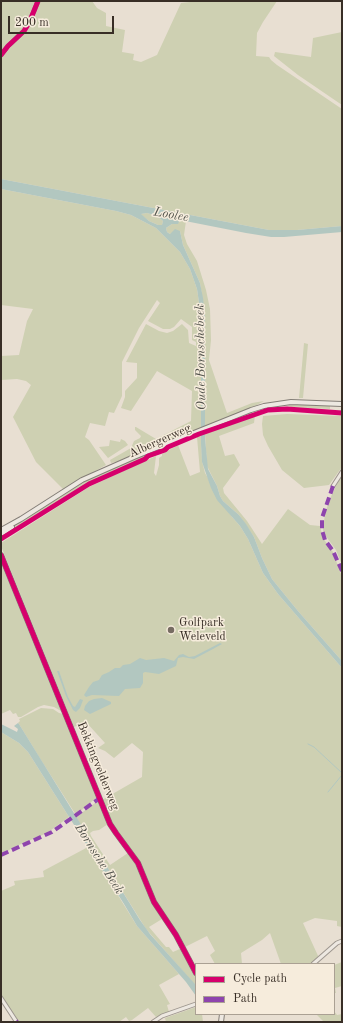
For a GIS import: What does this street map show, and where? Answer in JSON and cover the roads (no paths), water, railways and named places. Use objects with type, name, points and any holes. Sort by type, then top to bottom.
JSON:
[{"type":"street","points":[[1,55],[8,46],[24,32],[38,1]]},
{"type":"street","name":"Albergerweg","points":[[1,530],[82,480],[134,457],[251,410],[279,403],[291,402],[342,404]]},
{"type":"street","points":[[332,486],[342,472]]},
{"type":"street","name":"Albergerweg","points":[[1,534],[21,519]]},
{"type":"street","name":"Bekkingvelderweg","points":[[1,555],[110,824],[138,863],[154,902],[176,935],[195,971]]},
{"type":"street","points":[[315,963],[337,943],[342,941]]},
{"type":"street","points":[[1,998],[16,1021]]},
{"type":"street","points":[[153,1022],[162,1016],[195,1004]]},
{"type":"water","points":[[1,179],[269,230],[297,230],[342,226],[342,232],[284,237],[271,237],[246,233],[180,220],[178,224],[172,224],[166,228],[167,232],[170,234],[175,229],[180,231],[183,245],[200,283],[203,298],[205,315],[205,438],[208,469],[223,501],[239,515],[254,537],[272,579],[342,661],[342,668],[278,594],[263,573],[248,539],[240,526],[217,500],[211,488],[202,462],[201,316],[197,289],[190,269],[180,252],[156,228],[131,215],[1,189]],"holes":[[[147,213],[157,216],[163,221],[162,225],[149,221],[141,214]]]},
{"type":"water","points":[[220,643],[222,644],[194,659],[183,657],[178,658],[176,666],[159,674],[143,673],[143,683],[140,688],[125,689],[119,696],[92,695],[86,697],[84,695],[93,682],[99,680],[102,675],[115,668],[120,668],[123,665],[130,664],[140,658],[146,660],[164,658],[174,661],[179,655],[183,654],[189,657],[195,656]]},
{"type":"water","points":[[57,671],[59,671],[68,697],[73,706],[75,707],[80,699],[83,700],[80,708],[76,712],[73,710],[66,696]]},
{"type":"water","points":[[102,698],[111,702],[111,704],[90,714],[84,710],[89,701]]},
{"type":"water","name":"Bornsche Beek","points":[[18,723],[19,724],[140,920],[150,934],[195,984],[195,995],[186,982],[137,926],[28,752],[19,743],[1,732],[1,724],[17,732],[18,729],[14,726]]},
{"type":"waterway","points":[[308,744],[314,747],[342,773]]},
{"type":"waterway","points":[[328,792],[342,775]]},
{"type":"place","name":"Golfpark Weleveld","points":[[171,630]]},
{"type":"water label","name":"Loolee","points":[[171,215]]},
{"type":"water label","name":"Oude Bornschebeek","points":[[201,357]]}]
